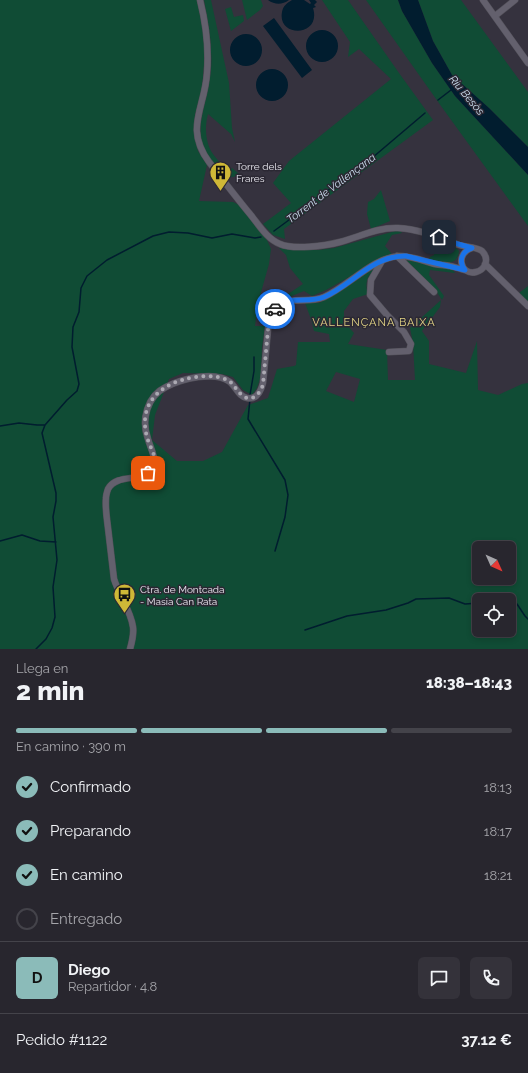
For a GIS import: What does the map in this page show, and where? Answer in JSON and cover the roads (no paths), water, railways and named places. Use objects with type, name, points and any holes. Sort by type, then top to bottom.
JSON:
[{"type":"street","points":[[130,649],[133,632],[132,622],[117,589],[113,568],[106,498],[107,490],[116,482],[122,479],[145,475],[154,466],[155,460],[147,438],[145,420],[148,407],[157,393],[164,388],[182,380],[197,377],[219,377],[230,382],[241,395],[248,398],[253,398],[260,392],[263,384],[269,319],[277,306],[287,301],[314,299],[325,296],[369,268],[382,261],[397,256],[410,257],[473,273],[481,270],[486,259],[484,254],[478,248],[472,248],[452,241],[405,229],[385,229],[339,243],[299,247],[283,245],[274,241],[266,234],[205,157],[198,140],[197,120],[205,89],[208,48],[207,33],[200,0]]},
{"type":"street","points":[[483,0],[528,62]]},
{"type":"street","points":[[495,16],[515,0]]},
{"type":"street","points":[[458,244],[464,253]]},
{"type":"street","points":[[465,270],[461,262],[466,250],[472,248]]},
{"type":"street","points":[[397,256],[434,292]]},
{"type":"street","points":[[382,261],[371,280],[370,295],[404,332],[411,344],[409,351],[389,352]]},
{"type":"street","points":[[450,266],[461,262]]},
{"type":"street","points":[[485,264],[528,306]]},
{"type":"street","points":[[481,270],[498,277]]},
{"type":"water","points":[[268,0],[289,0],[278,4]]},
{"type":"water","points":[[292,0],[304,0],[310,4],[311,3],[309,0],[315,0],[317,2],[314,5],[316,7],[313,8],[314,18],[311,25],[306,29],[299,31],[292,30],[286,26],[282,20],[283,8]]},
{"type":"water","name":"Riu Besòs","points":[[398,0],[418,0],[433,41],[452,75],[489,108],[528,147],[528,175],[455,96],[432,63],[402,11]]},
{"type":"water","points":[[274,18],[312,70],[302,78],[263,26]]},
{"type":"water","points":[[319,30],[325,30],[335,37],[338,46],[337,52],[331,59],[325,62],[319,62],[309,55],[306,49],[306,43],[313,33]]},
{"type":"water","points":[[243,34],[249,34],[259,41],[262,50],[261,56],[255,63],[249,66],[243,66],[233,59],[230,53],[230,47],[237,37]]},
{"type":"water","points":[[269,69],[275,69],[285,76],[288,85],[287,91],[281,98],[275,101],[269,101],[259,94],[256,88],[256,82],[263,72]]},
{"type":"waterway","name":"Torrent de Vallençana","points":[[438,100],[451,90]]},
{"type":"waterway","name":"Torrent de Vallençana","points":[[274,231],[315,199],[359,169],[425,113]]},
{"type":"waterway","name":"Torrent de Vallençana","points":[[36,649],[46,639],[52,628],[55,617],[53,587],[57,560],[53,517],[56,493],[42,433],[45,425],[77,391],[79,384],[72,347],[73,327],[79,312],[81,288],[87,276],[107,260],[153,236],[169,232],[188,233],[212,238],[232,234],[255,238],[261,237]]},
{"type":"waterway","points":[[250,395],[254,371],[254,357]]},
{"type":"waterway","points":[[250,399],[248,419],[285,480],[288,495],[285,517],[275,551]]},
{"type":"waterway","points":[[0,426],[19,423],[45,425]]},
{"type":"waterway","points":[[0,541],[22,535],[40,541],[56,542]]},
{"type":"waterway","points":[[305,630],[347,616],[386,610],[416,599],[449,598],[465,604],[472,604]]},
{"type":"waterway","points":[[516,604],[528,619]]},
{"type":"place","name":"Torre dels Frares","points":[[220,192]]},
{"type":"place","name":"Ctra. de Montcada - Masia Can Rata","points":[[125,614]]},
{"type":"district","name":"VALLENÇANA BAIXA","points":[[374,322]]}]
